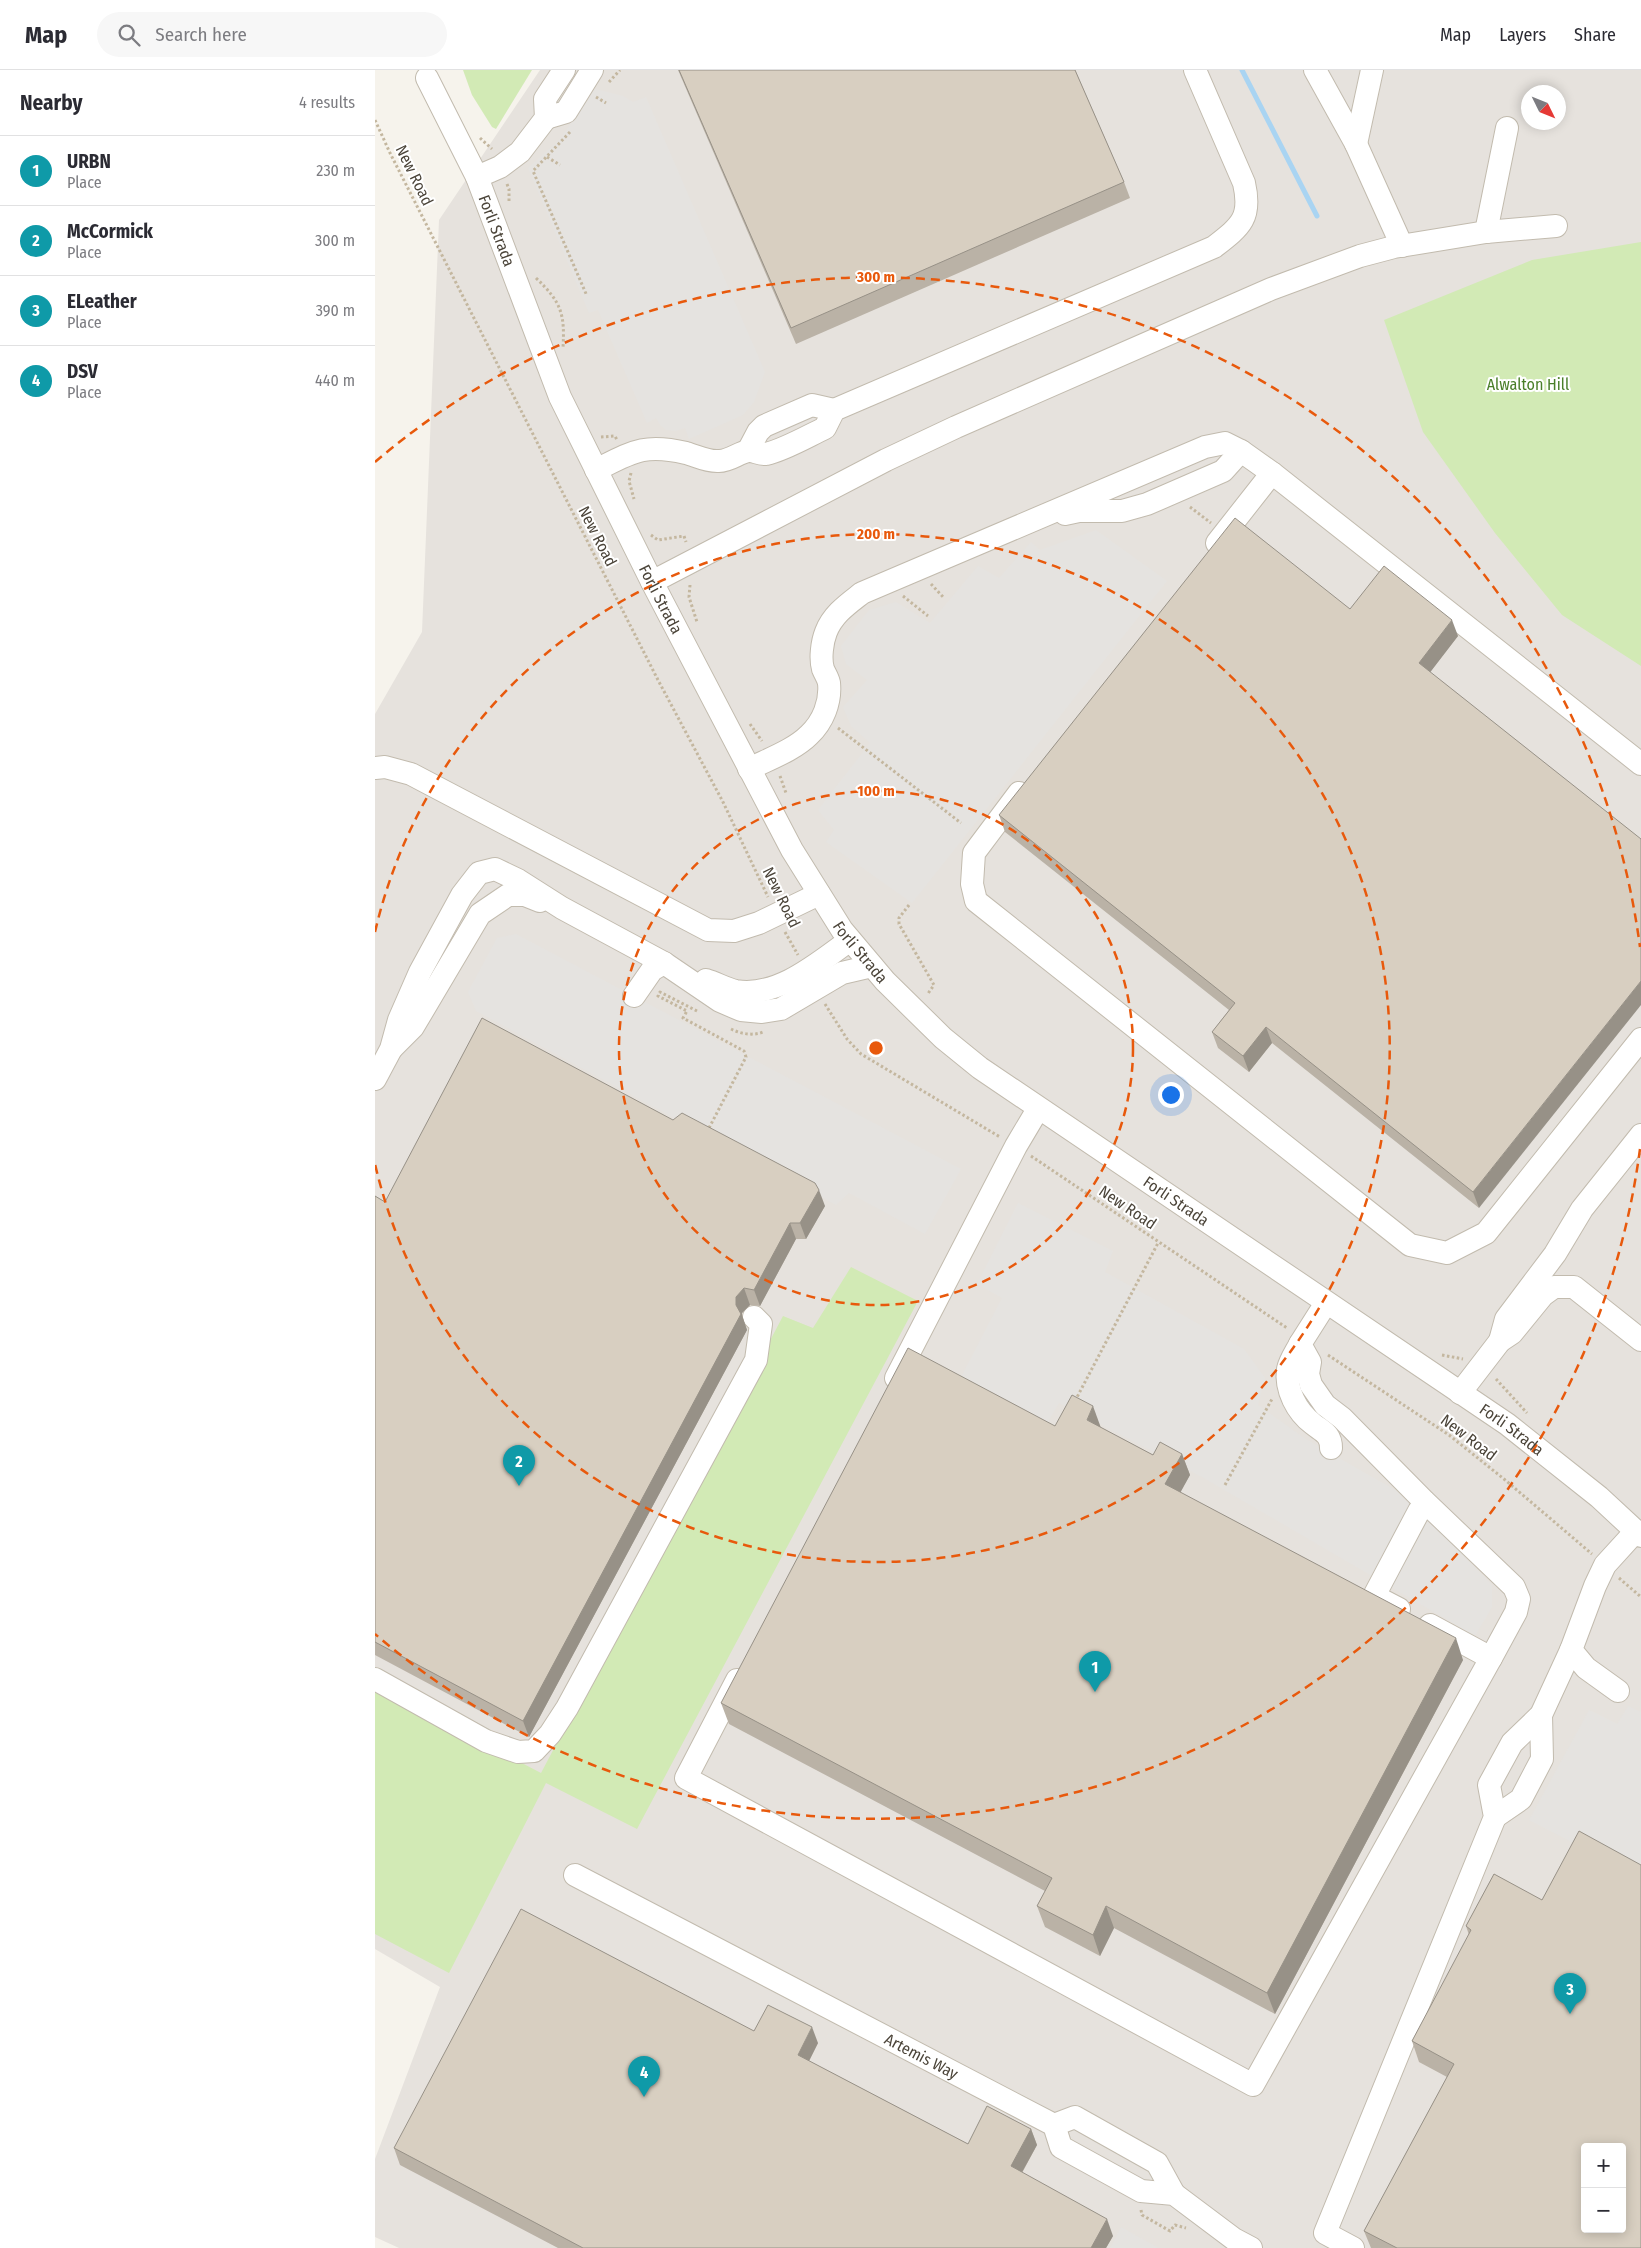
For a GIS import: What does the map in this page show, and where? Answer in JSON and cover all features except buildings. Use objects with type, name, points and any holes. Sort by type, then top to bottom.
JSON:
[{"type":"street","points":[[546,118],[545,99],[564,70]]},
{"type":"street","points":[[477,177],[500,167],[521,152],[546,118],[566,112],[592,70]]},
{"type":"street","points":[[596,470],[629,454],[649,448],[687,453],[709,461],[729,460],[748,451],[758,432],[764,426],[812,405],[834,410],[1214,247],[1235,230],[1247,212],[1247,198],[1244,183],[1195,70]]},
{"type":"street","points":[[1315,70],[1356,144],[1402,246]]},
{"type":"street","points":[[1356,144],[1372,70]]},
{"type":"street","name":"Forli Strada","points":[[427,78],[477,177],[560,397],[652,582],[792,850],[850,940],[872,966],[943,1038],[980,1068],[1514,1430],[1599,1497],[1639,1534]]},
{"type":"street","points":[[1486,232],[1507,128]]},
{"type":"street","points":[[652,582],[886,460],[956,427],[1271,289],[1360,256],[1402,246],[1486,232],[1556,226]]},
{"type":"street","points":[[749,769],[809,736],[821,721],[828,702],[829,682],[822,668],[822,649],[825,633],[833,619],[844,607],[862,593],[1205,447],[1225,444],[1241,451],[1272,473],[1641,764]]},
{"type":"street","points":[[1056,510],[1065,514],[1079,511],[1122,511],[1147,504],[1223,471],[1241,451]]},
{"type":"street","points":[[1207,556],[1272,473]]},
{"type":"street","points":[[375,768],[385,767],[411,774],[707,930],[734,930],[776,915],[819,894]]},
{"type":"street","points":[[1030,780],[974,853],[972,884],[976,901],[1410,1245],[1447,1253],[1486,1233],[1641,1039]]},
{"type":"street","points":[[375,1079],[391,1049],[399,1020],[420,972],[462,895],[479,873],[495,869],[518,880],[562,908],[664,963],[720,1001],[741,1010],[762,1012],[781,1009],[841,974],[872,966]]},
{"type":"street","points":[[391,1049],[413,1027],[480,914],[508,895],[525,895],[562,908]]},
{"type":"street","points":[[664,963],[735,990],[753,992],[790,980],[850,940]]},
{"type":"street","points":[[634,996],[653,970],[664,963]]},
{"type":"street","points":[[885,1400],[1016,1146],[1038,1109]]},
{"type":"street","points":[[1500,1342],[1506,1319],[1537,1278],[1582,1209],[1641,1135]]},
{"type":"street","points":[[1537,1278],[1551,1273],[1559,1274],[1641,1340]]},
{"type":"street","points":[[1460,1394],[1500,1342],[1512,1334],[1543,1295],[1554,1286],[1574,1287]]},
{"type":"street","points":[[1326,1303],[1293,1336],[1288,1370],[1291,1396],[1302,1414],[1331,1439],[1331,1448]]},
{"type":"street","points":[[375,1679],[487,1741],[518,1752],[534,1751],[550,1734],[567,1708],[756,1360],[761,1324],[754,1317]]},
{"type":"street","points":[[746,1664],[686,1778],[1253,2085],[1491,1658],[1516,1612],[1519,1599],[1514,1587],[1424,1501],[1342,1418],[1325,1405],[1311,1385],[1308,1374],[1310,1362],[1293,1336]]},
{"type":"street","points":[[1419,1511],[1374,1596],[1491,1658]]},
{"type":"street","points":[[1353,2248],[1325,2233],[1495,1816],[1489,1785],[1512,1743],[1541,1715],[1571,1650],[1605,1565],[1639,1534]]},
{"type":"street","points":[[1571,1650],[1585,1668],[1618,1691]]},
{"type":"street","points":[[1495,1816],[1521,1799],[1542,1759],[1541,1715]]},
{"type":"street","name":"Artemis Way","points":[[575,1875],[1054,2125]]},
{"type":"street","points":[[1174,2194],[1157,2163],[1075,2117],[1054,2125],[1061,2147],[1141,2191],[1174,2194],[1194,2207],[1234,2239],[1251,2248]]},
{"type":"path","points":[[589,102],[593,95],[606,103]]},
{"type":"path","name":"New Road","points":[[375,120],[553,475],[723,802],[776,915],[801,962]]},
{"type":"path","points":[[572,129],[562,142],[533,171],[587,296]]},
{"type":"path","points":[[547,157],[560,164]]},
{"type":"path","points":[[553,295],[563,319],[563,353]]},
{"type":"path","points":[[595,433],[601,437],[615,436],[617,440]]},
{"type":"path","points":[[631,472],[629,481],[635,504]]},
{"type":"path","points":[[647,532],[657,540],[684,536],[685,540]]},
{"type":"path","points":[[931,578],[931,586],[944,598]]},
{"type":"path","points":[[691,581],[689,597],[697,624]]},
{"type":"path","points":[[747,721],[758,733]]},
{"type":"path","points":[[834,725],[961,823]]},
{"type":"path","points":[[782,780],[788,800]]},
{"type":"path","points":[[909,905],[899,918],[899,924],[934,985],[925,998],[919,992]]},
{"type":"path","points":[[703,1014],[661,992],[658,996],[687,1011],[683,1018],[744,1051],[747,1057],[707,1131]]},
{"type":"path","points":[[823,1000],[847,1038],[861,1054],[1004,1139]]},
{"type":"path","points":[[729,1028],[738,1032],[757,1035],[769,1030]]},
{"type":"path","name":"New Road","points":[[1028,1154],[1293,1336]]},
{"type":"path","points":[[1075,1401],[1159,1243]]},
{"type":"path","name":"New Road","points":[[1323,1351],[1449,1436],[1504,1479],[1592,1554]]},
{"type":"path","points":[[1435,1354],[1469,1360]]},
{"type":"path","points":[[1225,1485],[1274,1394]]},
{"type":"path","points":[[1619,1577],[1641,1598]]},
{"type":"shaded area","points":[[540,70],[1641,70],[1641,2248],[399,2248],[375,2237],[375,2159],[440,1987],[375,1949],[375,714],[422,632],[439,220]]},
{"type":"shaded area","points":[[595,89],[623,96],[633,102],[646,97],[765,372],[754,402],[743,415],[689,439],[685,428],[676,431],[666,430],[656,418],[647,423],[598,310],[589,313],[528,168],[560,139]]},
{"type":"shaded area","points":[[1096,530],[1167,581],[912,903],[826,842],[834,830],[818,810],[870,743],[851,726],[843,707],[867,680],[846,664],[841,646],[869,610],[896,602],[930,623],[978,566],[999,578],[1031,542],[1040,550]]},
{"type":"shaded area","points":[[516,934],[961,1169],[925,1234],[849,1193],[836,1205],[476,1011],[468,992],[497,938]]},
{"type":"shaded area","points":[[1018,1203],[1113,1251],[1105,1272],[1244,1349],[1265,1378],[1258,1405],[1304,1438],[1402,1494],[1492,1585],[1492,1607],[1475,1636],[1202,1477],[1059,1403],[1043,1431],[957,1385],[1002,1298],[977,1284]]},
{"type":"shaded area","points":[[1628,1706],[1641,1712],[1641,1878],[1529,1820],[1589,1710],[1617,1724]]},
{"type":"shaded area","points":[[1121,2227],[1137,2236],[1159,2248],[1110,2248]]},
{"type":"green space","points":[[463,70],[532,70],[496,129],[492,127],[472,95]]},
{"type":"green space","name":"Alwalton Hill","points":[[1641,242],[1641,666],[1562,615],[1495,533],[1423,432],[1384,320],[1532,260]]},
{"type":"green space","points":[[851,1267],[918,1301],[637,1829],[546,1783],[449,1973],[375,1934],[375,1686],[541,1773],[783,1316],[813,1328]]},
{"type":"waterway","points":[[1242,70],[1317,216]]},
{"type":"place","name":"McCormick","points":[[519,1486]]},
{"type":"place","name":"URBN","points":[[1095,1692]]},
{"type":"place","name":"ELeather","points":[[1570,2014]]},
{"type":"place","name":"DSV","points":[[644,2097]]}]
